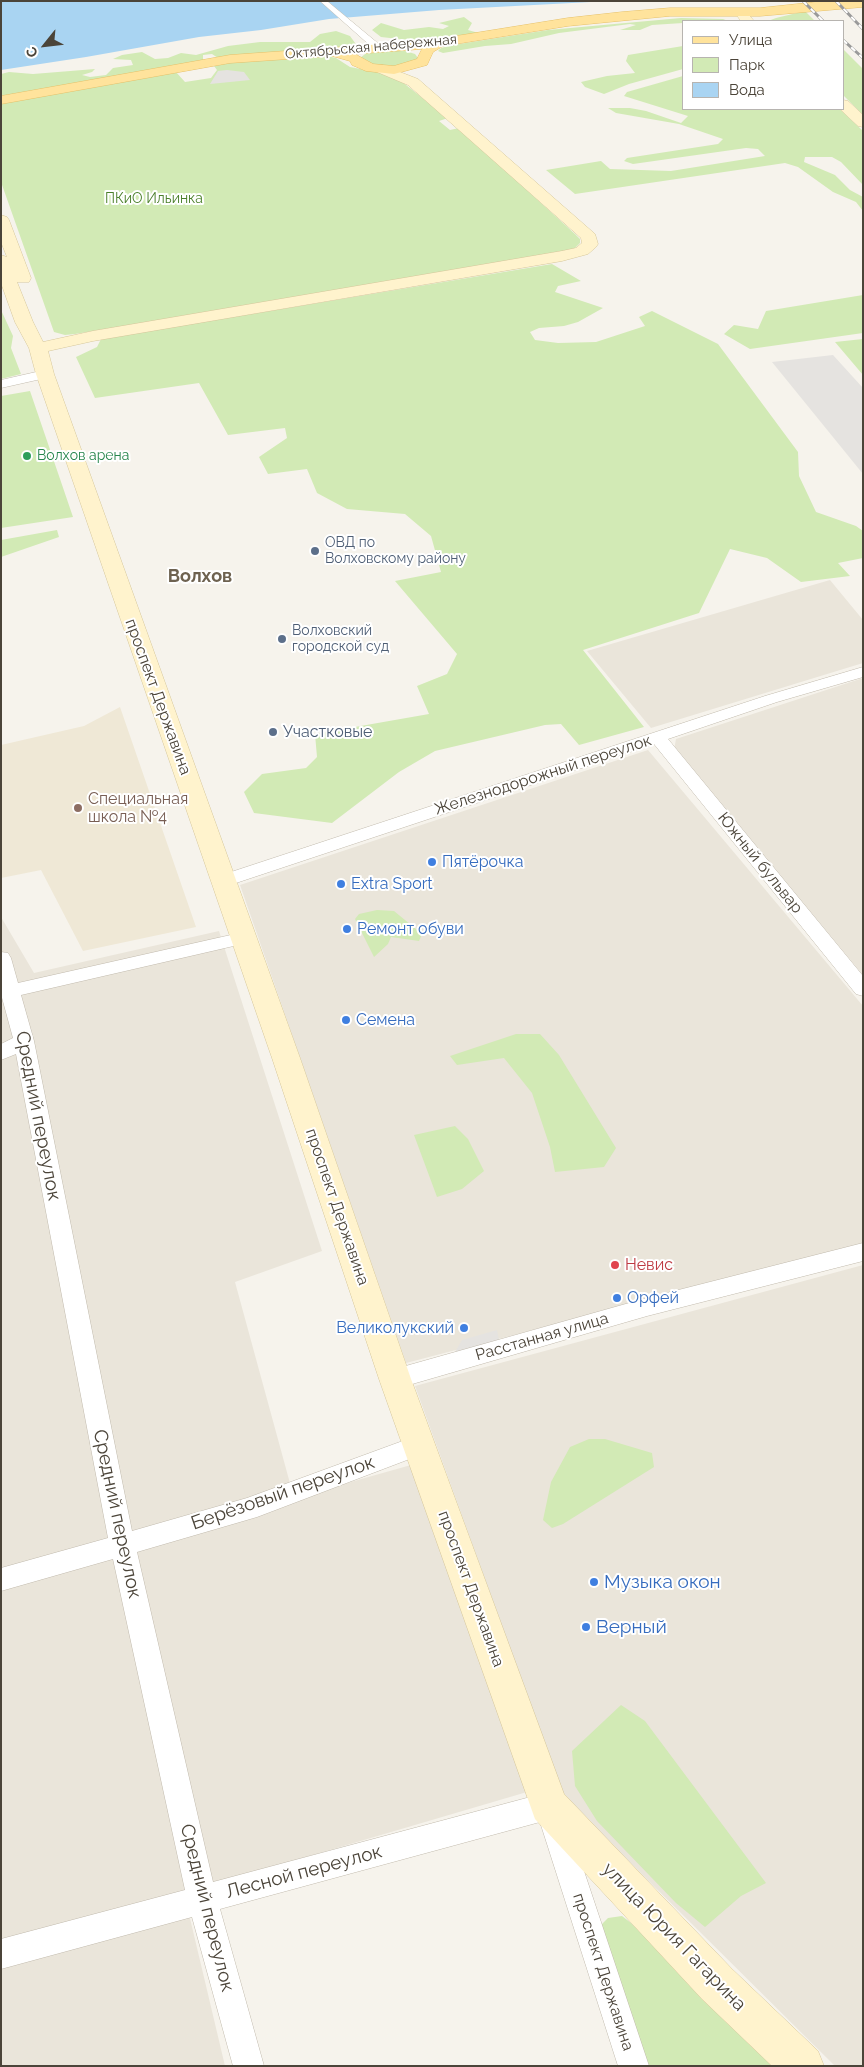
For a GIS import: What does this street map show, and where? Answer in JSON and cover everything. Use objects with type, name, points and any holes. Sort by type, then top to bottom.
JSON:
[{"type":"main road","name":"Октябрьская набережная","points":[[1,100],[230,59],[439,43],[568,22],[622,16],[670,12],[744,17],[863,3]]},
{"type":"main road","points":[[412,82],[412,69],[423,59],[428,50],[439,43]]},
{"type":"main road","points":[[394,46],[418,52],[423,59]]},
{"type":"main road","points":[[355,58],[356,54],[373,48]]},
{"type":"main road","points":[[38,348],[93,336],[562,256],[582,251],[590,244],[589,237],[412,82],[394,73],[362,65],[355,58],[319,53]]},
{"type":"main road","points":[[382,70],[406,68],[423,59]]},
{"type":"main road","points":[[844,105],[863,123]]},
{"type":"main road","name":"проспект Державина","points":[[1,220],[41,324],[38,348]]},
{"type":"main road","name":"проспект Державина","points":[[1,260],[24,322],[38,348],[45,374],[244,938],[395,1379],[549,1806]]},
{"type":"main road","name":"улица Юрия Гагарина","points":[[549,1806],[717,1984],[803,2066]]},
{"type":"street","points":[[323,1],[373,48]]},
{"type":"street","points":[[1,384],[45,374]]},
{"type":"street","name":"Железнодорожный переулок","points":[[223,881],[656,737],[863,672]]},
{"type":"street","name":"Южный бульвар","points":[[656,737],[863,989]]},
{"type":"street","points":[[11,991],[244,938]]},
{"type":"street","name":"Средний переулок","points":[[2,964],[24,1041],[122,1544],[202,1899],[250,2066]]},
{"type":"street","points":[[1,1053],[24,1041]]},
{"type":"street","name":"Расстанная улица","points":[[395,1379],[656,1304],[863,1252]]},
{"type":"street","name":"Берёзовый переулок","points":[[1,1580],[248,1509],[419,1445]]},
{"type":"street","name":"Лесной переулок","points":[[1,1954],[549,1806]]},
{"type":"street","name":"проспект Державина","points":[[549,1806],[634,2066]]},
{"type":"shaded area","points":[[218,71],[244,72],[250,80],[210,84]]},
{"type":"shaded area","points":[[833,355],[863,388],[863,474],[772,362]]},
{"type":"shaded area","points":[[830,580],[863,620],[863,663],[651,728],[587,651]]},
{"type":"shaded area","points":[[863,678],[863,975],[674,750],[676,739]]},
{"type":"shaded area","name":"Специальная школа №4","points":[[120,707],[196,927],[83,951],[41,870],[1,878],[1,745],[84,726]]},
{"type":"shaded area","points":[[648,750],[863,1006],[863,1244],[406,1363],[240,885]]},
{"type":"shaded area","points":[[1,917],[34,973],[219,931],[322,1251],[235,1282],[294,1498],[411,1465],[527,1792],[184,1893],[225,2066],[1,2066]]},
{"type":"shaded area","points":[[863,1265],[863,2066],[835,2066],[564,1797],[415,1386]]},
{"type":"shaded area","points":[[497,1330],[501,1349],[448,1364],[462,1340]]},
{"type":"green space","points":[[805,11],[814,20],[771,20]]},
{"type":"green space","points":[[464,17],[472,23],[468,30],[482,34],[403,43],[399,39],[381,37],[372,30],[381,23],[404,30],[429,27],[443,29],[449,26],[439,23]]},
{"type":"green space","points":[[681,18],[726,20],[682,20],[682,23],[652,25],[640,30],[620,30],[636,25],[630,24],[559,33],[511,44],[443,53],[438,51],[441,48],[453,45],[548,30]]},
{"type":"green space","points":[[336,31],[350,36],[358,47],[218,58],[212,54],[203,55],[203,62],[1,96],[1,74],[9,72],[33,74],[95,69],[82,75],[90,77],[106,75],[113,68],[133,65],[131,60],[113,59],[122,55],[142,52],[155,59],[168,58],[181,53],[196,55],[228,46],[260,42],[310,42],[320,34]]},
{"type":"green space","points":[[682,46],[682,69],[629,84],[604,94],[585,87],[581,82],[607,76],[635,73],[626,61],[628,55]]},
{"type":"green space","points":[[399,49],[415,54],[418,58],[416,61],[401,67],[379,67],[360,58],[369,51]]},
{"type":"green space","points":[[844,50],[863,69],[863,115],[844,96]]},
{"type":"green space","name":"ПКиО Ильинка","points":[[323,55],[336,58],[350,67],[387,74],[401,81],[448,118],[439,121],[450,130],[459,128],[575,234],[580,239],[580,243],[574,249],[291,299],[75,334],[65,335],[54,332],[1,182],[1,103],[176,72],[185,82],[211,78],[217,70],[214,66],[232,62]]},
{"type":"green space","points":[[682,76],[682,110],[841,110],[863,131],[863,185],[841,162],[832,157],[805,157],[804,162],[835,175],[850,190],[863,197],[863,211],[856,202],[833,192],[798,167],[785,163],[575,194],[546,170],[601,161],[610,169],[671,171],[765,156],[758,149],[746,148],[633,164],[624,161],[627,158],[718,144],[723,139],[679,124],[616,113],[608,108],[630,108],[646,111],[681,123],[688,116],[624,96],[627,92]]},
{"type":"green space","points":[[552,264],[581,281],[558,286],[555,292],[603,308],[578,322],[564,326],[539,328],[530,332],[535,340],[558,343],[596,342],[645,326],[639,317],[652,311],[718,344],[798,452],[799,476],[816,512],[856,526],[863,531],[863,558],[838,563],[850,576],[801,582],[767,558],[730,549],[699,613],[583,650],[644,727],[579,745],[561,724],[545,725],[435,751],[399,772],[332,823],[254,813],[244,792],[262,774],[306,768],[317,757],[315,734],[429,714],[417,686],[447,674],[457,654],[395,581],[441,572],[431,536],[405,514],[347,509],[317,493],[307,469],[268,474],[259,457],[287,438],[285,428],[228,435],[199,383],[95,398],[76,357],[97,347],[101,339]]},
{"type":"green space","points":[[863,295],[863,333],[750,349],[724,334],[734,325],[758,329],[766,311]]},
{"type":"green space","points":[[1,310],[13,336],[11,348],[21,374],[1,379]]},
{"type":"green space","points":[[863,339],[863,375],[835,342]]},
{"type":"green space","name":"Волхов арена","points":[[30,391],[73,517],[1,528],[1,396]]},
{"type":"green space","points":[[57,530],[59,537],[1,557],[1,540]]},
{"type":"green space","points":[[377,910],[394,911],[422,934],[419,941],[391,937],[388,944],[374,957],[355,919],[359,914]]},
{"type":"green space","points":[[516,1034],[540,1034],[559,1055],[616,1148],[604,1167],[555,1172],[550,1147],[532,1093],[504,1058],[457,1065],[450,1056]]},
{"type":"green space","points":[[455,1126],[468,1139],[484,1171],[462,1189],[437,1197],[414,1135]]},
{"type":"green space","points":[[589,1439],[605,1439],[652,1453],[654,1467],[563,1524],[552,1528],[543,1520],[551,1482],[570,1447]]},
{"type":"green space","points":[[621,1705],[645,1721],[766,1883],[741,1896],[705,1927],[676,1903],[597,1821],[575,1786],[572,1751]]},
{"type":"green space","points":[[622,1916],[775,2066],[647,2066],[600,1926],[608,1918]]},
{"type":"water","points":[[1,1],[610,1],[439,10],[329,19],[261,30],[199,37],[1,70]]},
{"type":"railway","points":[[803,1],[822,20]]},
{"type":"railway","points":[[836,1],[863,29]]},
{"type":"railway","points":[[844,41],[863,58]]},
{"type":"place","name":"Волхов арена","points":[[27,456]]},
{"type":"place","name":"ОВД по Волховскому району","points":[[315,551]]},
{"type":"place","name":"Волховский городской суд","points":[[282,639]]},
{"type":"place","name":"Участковые","points":[[273,732]]},
{"type":"place","name":"Специальная школа №4","points":[[78,808]]},
{"type":"place","name":"Пятёрочка","points":[[432,862]]},
{"type":"place","name":"Extra Sport","points":[[341,884]]},
{"type":"place","name":"Ремонт обуви","points":[[347,929]]},
{"type":"place","name":"Семена","points":[[346,1020]]},
{"type":"place","name":"Невис","points":[[615,1265]]},
{"type":"place","name":"Орфей","points":[[617,1298]]},
{"type":"place","name":"Великолукский","points":[[464,1328]]},
{"type":"place","name":"Музыка окон","points":[[594,1582]]},
{"type":"place","name":"Верный","points":[[586,1627]]},
{"type":"district","name":"Волхов","points":[[200,577]]}]
